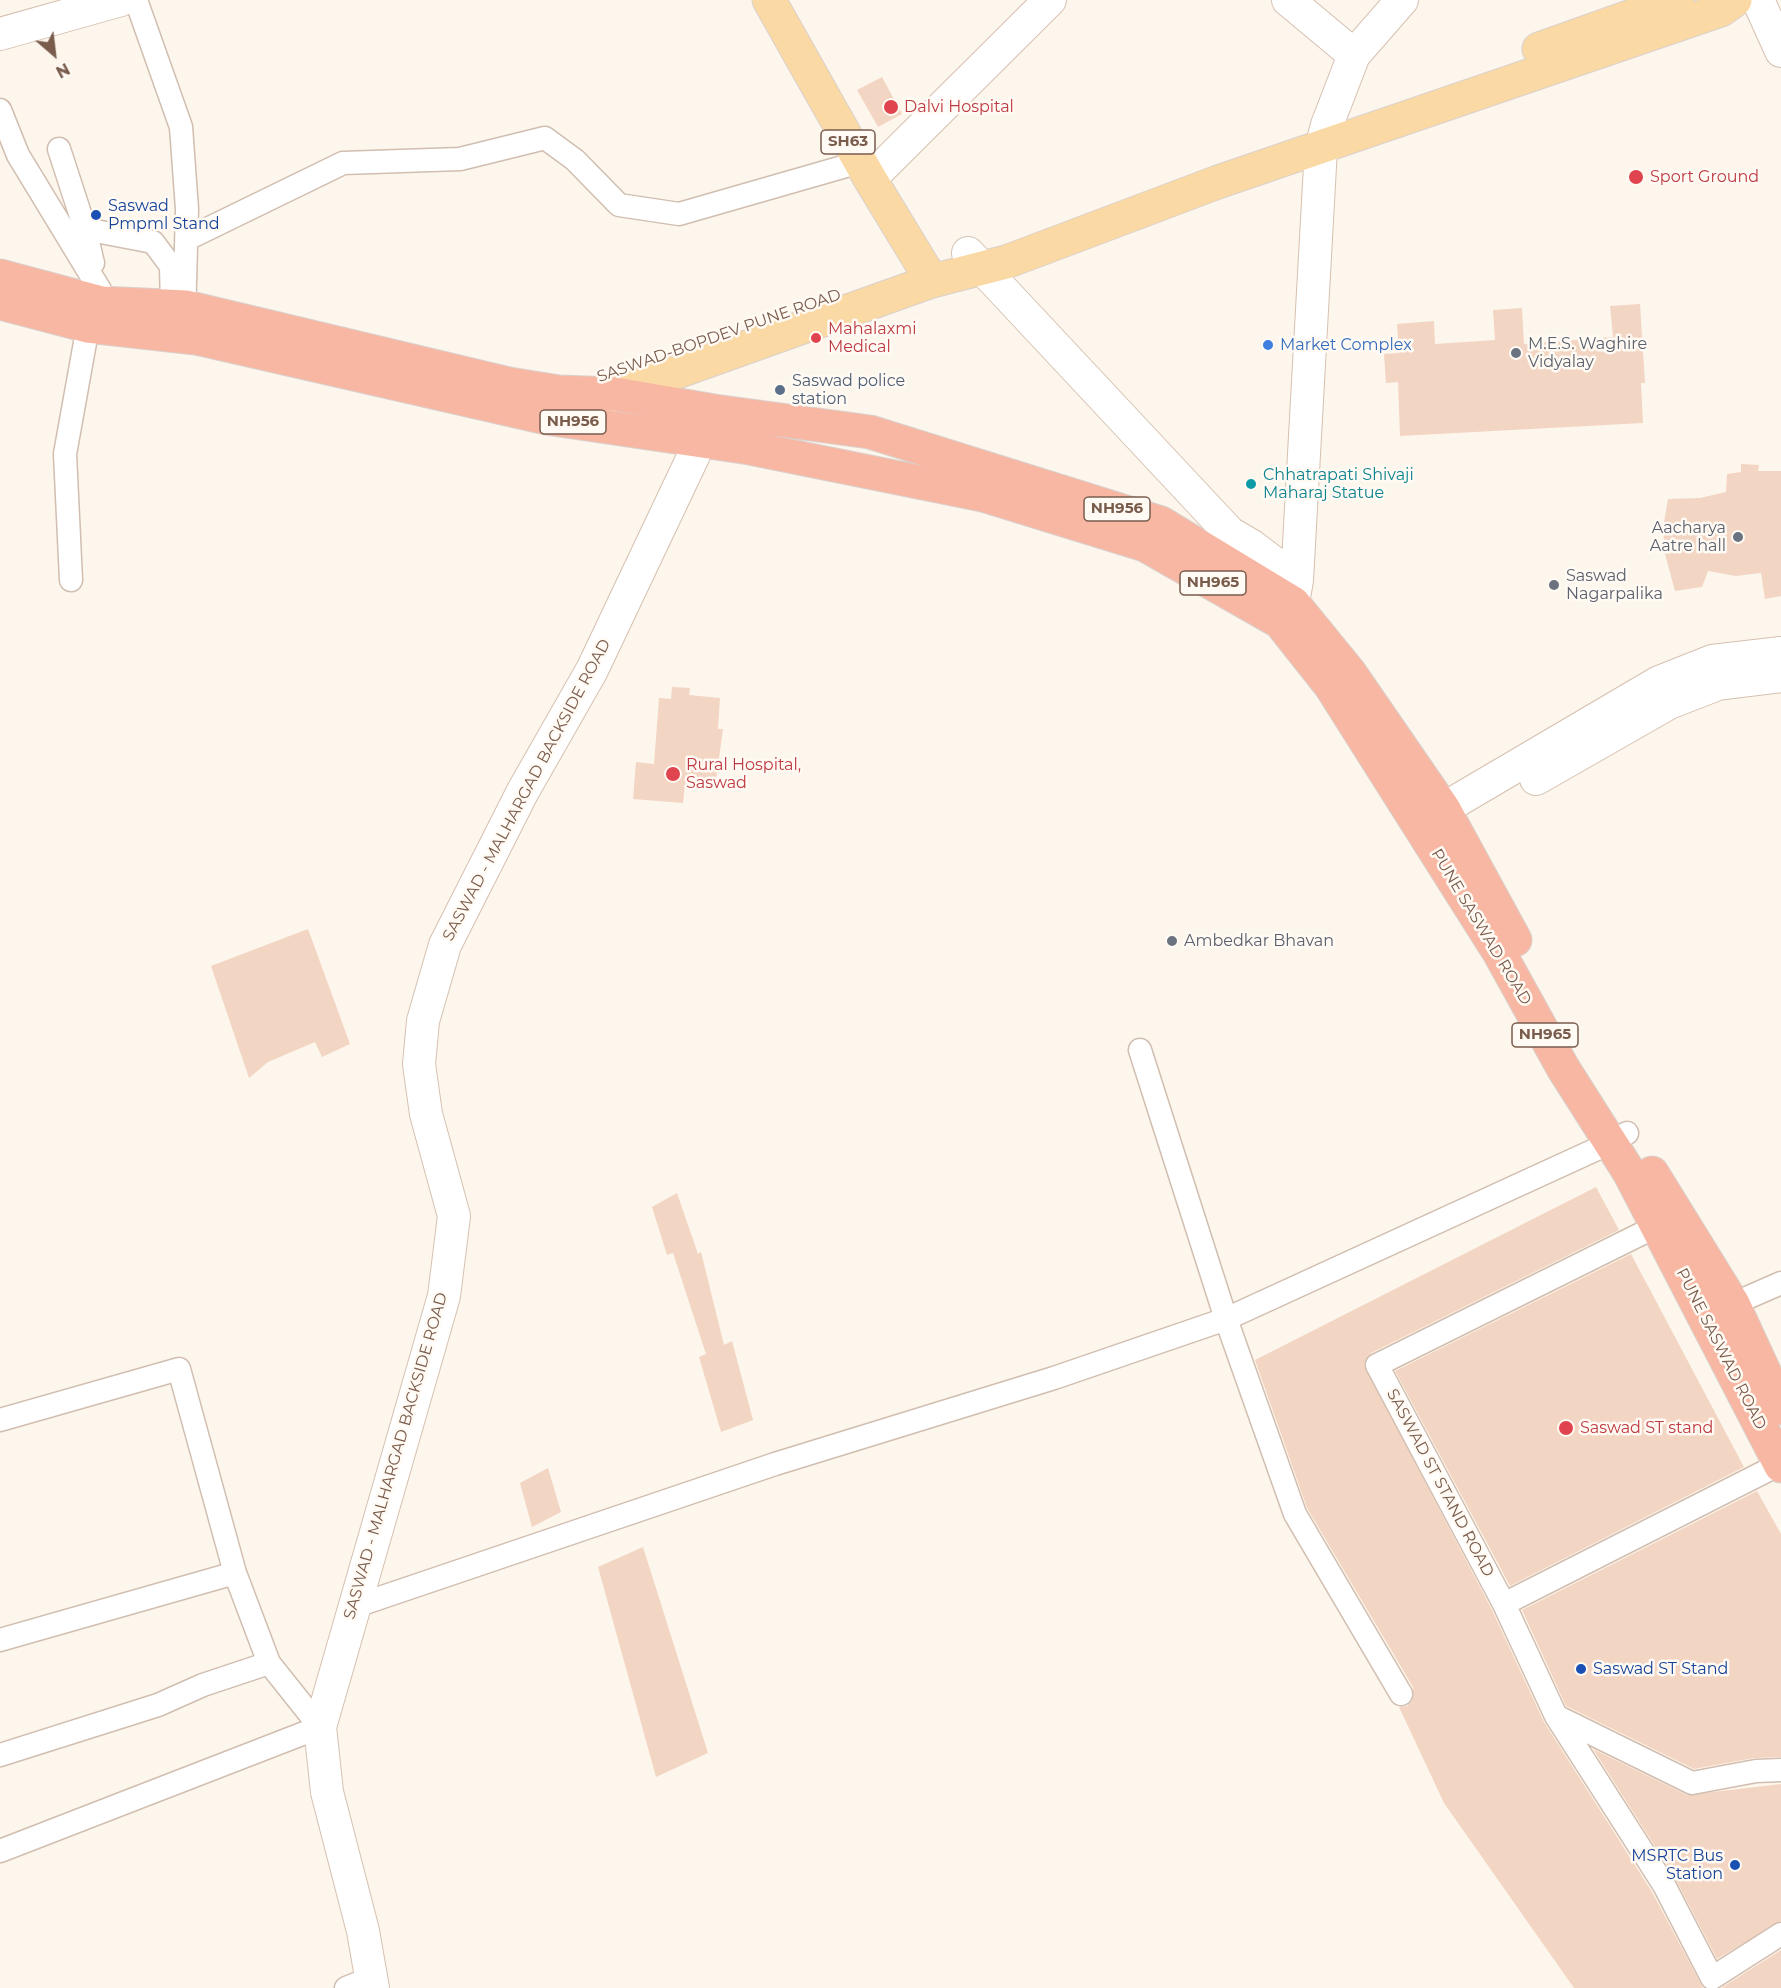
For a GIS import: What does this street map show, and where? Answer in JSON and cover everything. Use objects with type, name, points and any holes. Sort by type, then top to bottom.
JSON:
[{"type":"highway","name":"NH956","points":[[0,276],[97,306]]},
{"type":"highway","name":"NH956","points":[[0,303],[97,306],[180,316],[509,384],[541,407],[615,394],[714,411],[870,432],[1161,523],[1290,602]]},
{"type":"highway","name":"NH956","points":[[180,316],[541,407],[700,441],[750,448],[983,495],[1145,545]]},
{"type":"highway","name":"NH965","points":[[1145,545],[1290,602],[1330,685],[1436,824]]},
{"type":"highway","points":[[1436,824],[1560,1024],[1618,1138],[1733,1304],[1781,1408]]},
{"type":"highway","name":"PUNE SASWAD ROAD","points":[[1618,1138],[1657,1226],[1780,1465]]},
{"type":"main road","name":"SH63","points":[[770,0],[865,171],[927,273]]},
{"type":"main road","points":[[927,273],[987,258],[1218,182],[1324,136],[1677,0]]},
{"type":"main road","points":[[1324,136],[1721,10],[1735,0]]},
{"type":"main road","name":"SASWAD-BOPDEV PUNE ROAD","points":[[615,394],[927,273]]},
{"type":"main road","name":"SASWAD-BOPDEV PUNE ROAD","points":[[541,407],[927,273]]},
{"type":"street","points":[[0,34],[121,0]]},
{"type":"street","points":[[136,0],[181,127],[187,239],[180,316]]},
{"type":"street","points":[[187,239],[343,163],[460,159],[545,138],[575,160],[619,206],[679,214],[865,171],[1050,0]]},
{"type":"street","points":[[1287,0],[1354,55]]},
{"type":"street","points":[[1290,602],[1324,136],[1354,55],[1402,0]]},
{"type":"street","points":[[1758,0],[1778,41]]},
{"type":"street","points":[[0,110],[18,155],[97,306]]},
{"type":"street","points":[[58,149],[85,230],[97,306],[64,454],[71,580]]},
{"type":"street","points":[[85,230],[153,242],[171,266],[180,316]]},
{"type":"street","points":[[987,258],[1189,477],[1230,533],[1252,546],[1290,602]]},
{"type":"street","name":"SASWAD - MALHARGAD BACKSIDE ROAD","points":[[363,1984],[363,1931],[327,1792],[320,1728],[444,1296],[454,1216],[426,1114],[419,1064],[423,1021],[445,945],[523,791],[592,670],[714,411]]},
{"type":"street","points":[[1709,675],[1781,653]]},
{"type":"street","points":[[1436,824],[1659,682],[1709,675],[1781,676]]},
{"type":"street","points":[[1140,1050],[1226,1319],[1295,1514],[1401,1694]]},
{"type":"street","points":[[353,1607],[775,1464],[1054,1378],[1226,1319],[1618,1138]]},
{"type":"street","name":"SASWAD ST STAND ROAD","points":[[1504,1604],[1377,1365],[1657,1226]]},
{"type":"street","points":[[1733,1304],[1781,1283]]},
{"type":"street","points":[[0,1420],[179,1369],[235,1573],[269,1663],[320,1728],[0,1851]]},
{"type":"street","points":[[1780,1465],[1504,1604],[1556,1716],[1653,1866],[1712,1978],[1781,1934]]},
{"type":"street","points":[[0,1640],[235,1573]]},
{"type":"street","points":[[0,1755],[158,1705],[203,1685],[269,1663]]},
{"type":"street","points":[[1556,1716],[1692,1783],[1756,1771],[1781,1770]]},
{"type":"building","points":[[882,77],[902,114],[878,127],[857,90]]},
{"type":"building","points":[[1640,304],[1645,383],[1641,383],[1643,423],[1400,436],[1398,382],[1386,383],[1384,354],[1399,353],[1397,324],[1434,321],[1435,344],[1495,340],[1493,310],[1522,308],[1524,344],[1613,337],[1610,306]]},
{"type":"building","points":[[1741,464],[1759,465],[1758,471],[1781,471],[1781,596],[1765,599],[1761,573],[1736,576],[1708,571],[1702,587],[1675,591],[1665,554],[1663,528],[1668,499],[1700,498],[1726,492],[1727,474],[1741,472]]},
{"type":"building","points":[[672,687],[690,688],[689,695],[720,698],[718,729],[723,729],[715,787],[685,785],[683,803],[633,799],[636,762],[654,764],[659,698],[671,699]]},
{"type":"building","points":[[308,929],[350,1044],[322,1057],[315,1042],[268,1062],[249,1078],[211,966]]},
{"type":"building","points":[[1596,1187],[1619,1230],[1371,1353],[1364,1365],[1492,1610],[1544,1722],[1652,1892],[1703,1988],[1574,1988],[1444,1803],[1399,1707],[1407,1706],[1412,1701],[1413,1687],[1307,1508],[1255,1360]]},
{"type":"building","points":[[677,1193],[698,1254],[701,1252],[724,1345],[732,1341],[753,1420],[721,1432],[699,1357],[706,1354],[673,1253],[667,1255],[652,1207]]},
{"type":"building","points":[[1631,1254],[1744,1467],[1510,1586],[1395,1371]]},
{"type":"building","points":[[548,1468],[561,1512],[532,1527],[520,1483]]},
{"type":"building","points":[[1757,1491],[1781,1534],[1781,1757],[1754,1758],[1694,1769],[1566,1706],[1522,1610]]},
{"type":"building","points":[[643,1547],[708,1753],[656,1777],[598,1567]]},
{"type":"building","points":[[1593,1749],[1687,1795],[1781,1784],[1781,1921],[1717,1959],[1675,1878]]},
{"type":"building","points":[[1781,1950],[1781,1988],[1721,1988]]},
{"type":"place","name":"Dalvi Hospital","points":[[891,107]]},
{"type":"place","name":"Sport Ground","points":[[1636,177]]},
{"type":"place","name":"Saswad Pmpml Stand","points":[[96,215]]},
{"type":"place","name":"Mahalaxmi Medical","points":[[816,338]]},
{"type":"place","name":"Market Complex","points":[[1268,345]]},
{"type":"place","name":"M.E.S. Waghire Vidyalay","points":[[1516,353]]},
{"type":"place","name":"Saswad police station","points":[[780,390]]},
{"type":"place","name":"Chhatrapati Shivaji Maharaj Statue","points":[[1251,484]]},
{"type":"place","name":"Aacharya Aatre hall","points":[[1738,537]]},
{"type":"place","name":"Saswad Nagarpalika","points":[[1554,585]]},
{"type":"place","name":"Rural Hospital, Saswad","points":[[673,774]]},
{"type":"place","name":"Ambedkar Bhavan","points":[[1172,941]]},
{"type":"place","name":"Saswad ST stand","points":[[1566,1428]]},
{"type":"place","name":"Saswad ST Stand","points":[[1581,1669]]},
{"type":"place","name":"MSRTC Bus Station","points":[[1735,1865]]}]
